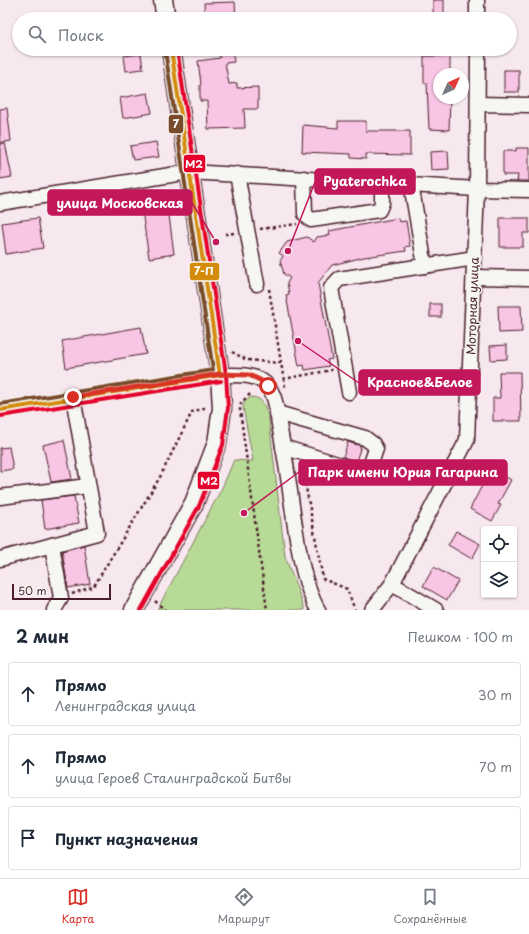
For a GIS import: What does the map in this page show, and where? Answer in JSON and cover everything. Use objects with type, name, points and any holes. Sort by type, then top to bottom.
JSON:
[{"type":"main road","points":[[163,0],[165,12]]},
{"type":"main road","points":[[134,610],[194,503],[217,443],[222,408],[220,374],[172,56]]},
{"type":"street","points":[[477,0],[477,12]]},
{"type":"street","name":"Моторная улица","points":[[372,610],[392,584],[467,440],[477,189],[479,104],[478,56]]},
{"type":"street","points":[[479,104],[529,105]]},
{"type":"street","points":[[0,204],[189,172],[382,182],[477,189],[529,190]]},
{"type":"street","points":[[237,174],[263,284]]},
{"type":"street","points":[[304,178],[305,214],[311,220],[379,210],[382,204],[382,182]]},
{"type":"street","points":[[411,184],[425,266]]},
{"type":"street","points":[[349,392],[332,288],[339,279],[475,258]]},
{"type":"street","points":[[474,277],[529,278]]},
{"type":"street","points":[[0,410],[220,374],[249,375],[260,380],[268,386],[283,414],[284,447],[299,552],[305,576],[318,610]]},
{"type":"street","points":[[0,559],[96,533],[73,397]]},
{"type":"street","points":[[283,414],[365,438],[373,444],[376,449],[370,466],[366,470],[360,471],[284,447]]},
{"type":"street","points":[[0,498],[88,486]]},
{"type":"street","points":[[52,545],[57,604]]},
{"type":"street","points":[[392,584],[436,610]]},
{"type":"path","points":[[259,229],[261,237]]},
{"type":"path","points":[[263,284],[281,363],[283,414]]},
{"type":"path","points":[[230,351],[247,360],[281,363]]},
{"type":"path","points":[[250,394],[241,403],[240,410],[268,610]]},
{"type":"path","points":[[57,604],[94,586],[160,477],[192,412],[207,407]]},
{"type":"path","points":[[300,452],[322,579],[347,589],[355,610]]},
{"type":"green space","points":[[251,397],[262,401],[269,420],[285,556],[305,610],[157,610],[222,488],[234,460],[253,461],[243,407],[244,402]]},
{"type":"building","points":[[433,0],[444,0],[444,12],[433,12]]},
{"type":"building","points":[[235,2],[236,12],[205,12],[204,3]]},
{"type":"building","points":[[124,56],[141,56],[143,69],[126,71]]},
{"type":"building","points":[[220,56],[233,56],[234,62],[225,63],[229,84],[237,83],[237,88],[258,87],[258,109],[244,109],[245,128],[208,129],[207,101],[200,101],[201,84],[198,61],[220,58]]},
{"type":"building","points":[[424,56],[450,56],[450,68],[433,68],[433,104],[450,104],[449,130],[429,129],[427,83],[424,83]]},
{"type":"building","points":[[504,70],[519,70],[519,92],[504,92]]},
{"type":"building","points":[[148,93],[152,113],[123,118],[120,98]]},
{"type":"building","points":[[7,108],[11,141],[0,143],[0,109]]},
{"type":"building","points":[[338,121],[366,121],[366,131],[410,131],[410,155],[366,154],[366,159],[351,158],[351,154],[302,152],[303,125],[338,128]]},
{"type":"building","points":[[156,142],[159,157],[133,160],[130,146]]},
{"type":"building","points":[[5,143],[12,177],[0,179],[0,144]]},
{"type":"building","points":[[516,148],[529,148],[529,181],[517,181],[518,175],[503,175],[503,151],[516,151]]},
{"type":"building","points":[[448,151],[449,169],[431,170],[430,152]]},
{"type":"building","points":[[167,200],[174,254],[149,258],[141,204]]},
{"type":"building","points":[[38,218],[43,248],[6,254],[2,223]]},
{"type":"building","points":[[398,218],[399,222],[406,221],[410,246],[405,247],[406,251],[364,257],[332,265],[318,283],[332,359],[327,360],[329,366],[305,370],[304,365],[299,366],[286,295],[289,294],[287,283],[290,278],[284,274],[280,261],[283,256],[279,253],[287,242],[307,237],[314,242],[317,237],[330,235],[329,231]]},
{"type":"building","points":[[500,218],[529,218],[529,233],[523,233],[523,247],[500,247]]},
{"type":"building","points":[[430,304],[441,304],[441,317],[430,317]]},
{"type":"building","points":[[498,306],[521,306],[522,332],[499,333]]},
{"type":"building","points":[[141,327],[146,354],[66,368],[62,341]]},
{"type":"building","points":[[507,345],[507,359],[491,360],[490,346]]},
{"type":"building","points":[[499,372],[520,372],[521,421],[493,421],[493,398],[500,398]]},
{"type":"building","points":[[64,440],[72,479],[51,482],[43,445]]},
{"type":"building","points":[[348,442],[361,446],[356,461],[343,457]]},
{"type":"building","points":[[9,447],[13,469],[0,471],[0,448]]},
{"type":"building","points":[[491,468],[511,480],[498,504],[501,505],[492,521],[470,509]]},
{"type":"building","points":[[74,496],[79,523],[45,529],[41,500]]},
{"type":"building","points":[[456,531],[480,544],[472,559],[448,545]]},
{"type":"building","points":[[84,545],[90,584],[68,588],[62,551]]},
{"type":"building","points":[[434,567],[458,581],[447,600],[423,586]]},
{"type":"transit line","name":"7","points":[[0,404],[213,370],[166,56]]},
{"type":"transit line","name":"7-П","points":[[172,56],[220,375]]},
{"type":"transit line","name":"М2","points":[[141,610],[199,506],[223,445],[228,408],[226,374],[178,56]]},
{"type":"transit line","name":"7-П","points":[[0,410],[220,375]]},
{"type":"transit line","name":"М2","points":[[1,416],[221,381]]},
{"type":"place","name":"улица Московская","points":[[216,242]]},
{"type":"place","name":"Pyaterochka","points":[[288,251]]},
{"type":"place","name":"Красное&Белое","points":[[298,341]]},
{"type":"place","name":"Парк имени Юрия Гагарина","points":[[244,513]]},
{"type":"route","points":[[73,397],[220,374],[249,375],[268,386]]}]
